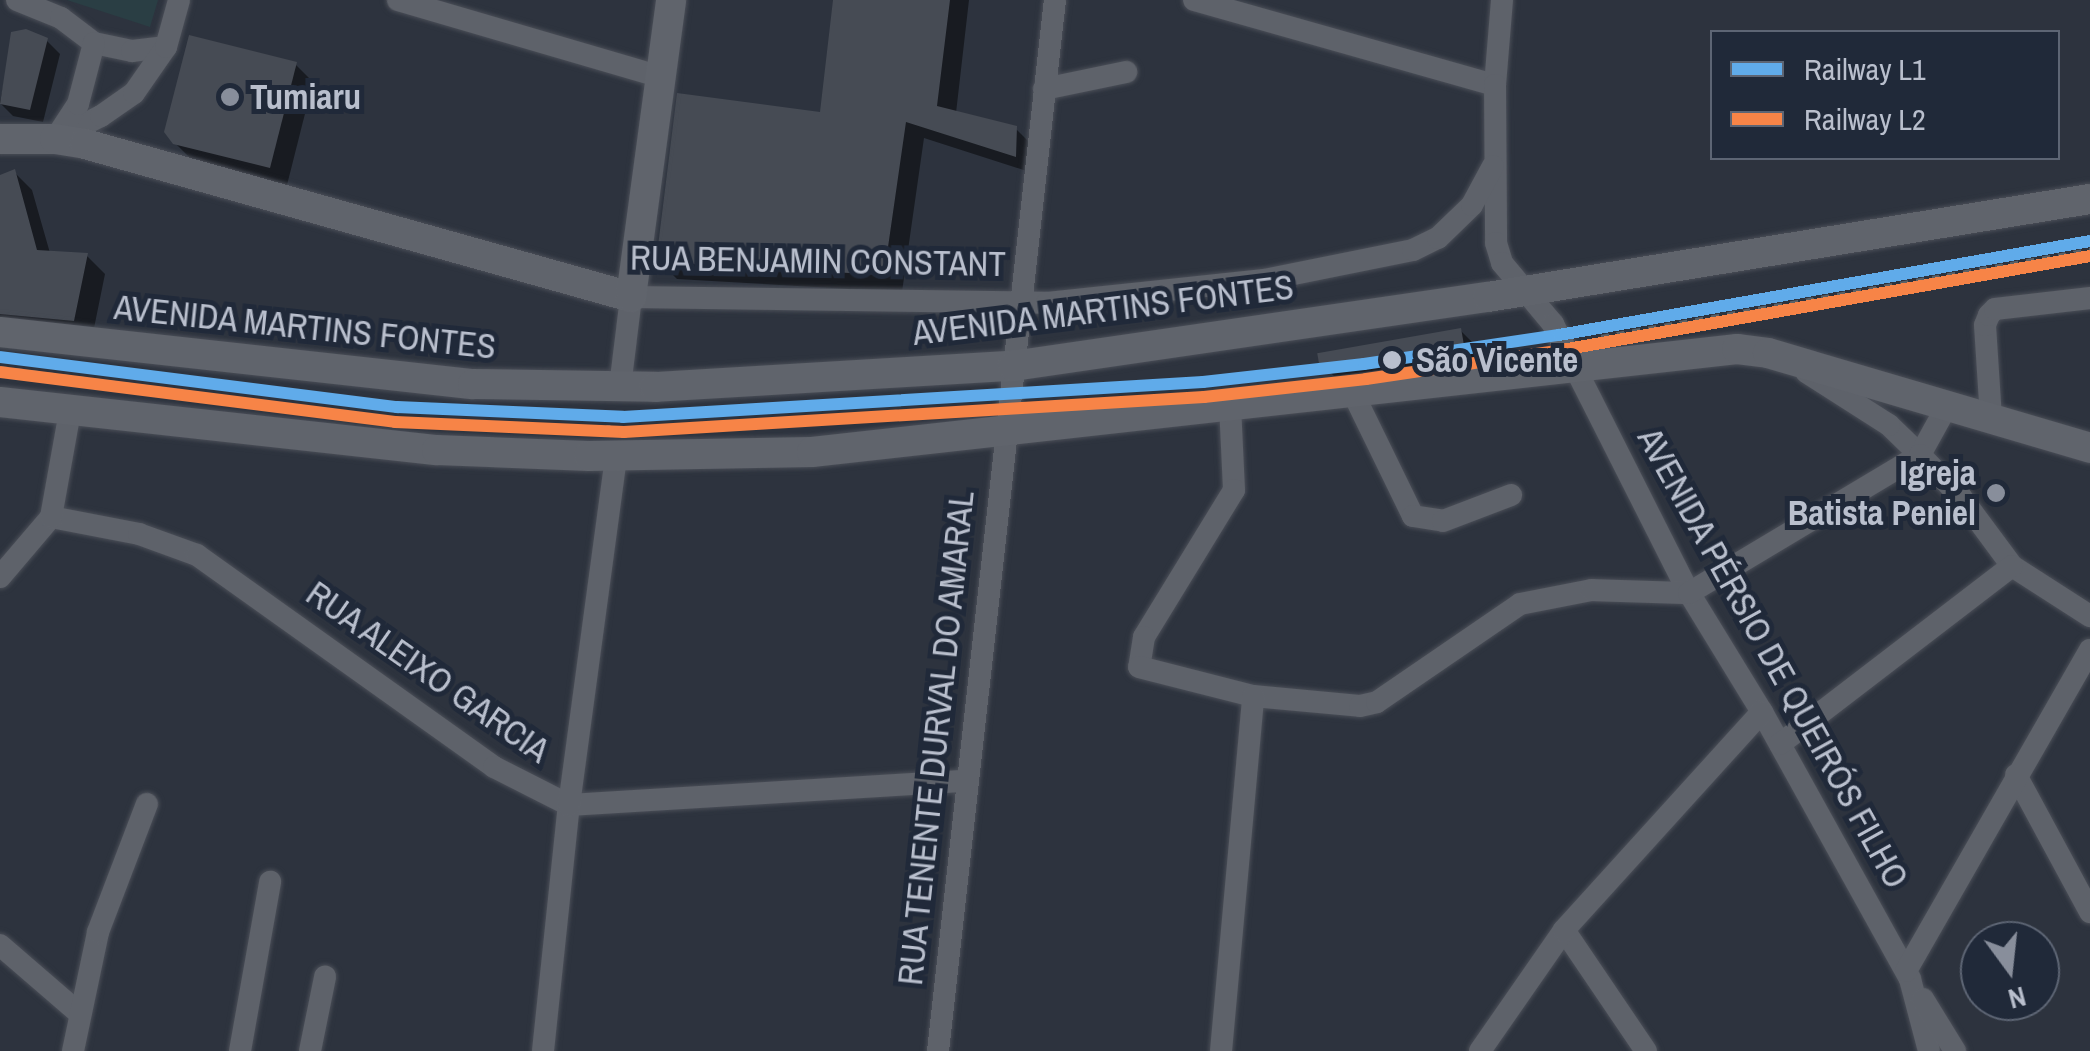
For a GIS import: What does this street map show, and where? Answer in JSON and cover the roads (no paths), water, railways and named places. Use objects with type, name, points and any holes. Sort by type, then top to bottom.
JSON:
[{"type":"main road","points":[[632,297],[670,0]]},
{"type":"main road","name":"RUA BENJAMIN CONSTANT","points":[[0,139],[55,139],[632,297]]},
{"type":"main road","name":"AVENIDA MARTINS FONTES","points":[[0,332],[429,382],[620,387],[1013,366],[1470,300],[2090,199]]},
{"type":"main road","points":[[0,402],[437,450],[616,456],[812,452],[1352,391],[1577,370],[1737,349],[1781,357],[2090,448]]},
{"type":"main road","points":[[0,382],[79,396],[164,420]]},
{"type":"street","points":[[17,0],[61,18],[94,43],[132,51],[166,47]]},
{"type":"street","points":[[55,139],[102,116],[134,93],[166,47],[179,0]]},
{"type":"street","points":[[398,0],[661,76]]},
{"type":"street","points":[[1013,366],[1054,0]]},
{"type":"street","points":[[1194,0],[1495,85]]},
{"type":"street","name":"AVENIDA PÉRSIO DE QUEIRÓS FILHO","points":[[1502,0],[1495,85],[1496,243],[1502,263],[1553,324],[1689,593],[1762,712],[1908,975],[1955,1051]]},
{"type":"street","points":[[55,139],[78,104],[94,43]]},
{"type":"street","points":[[1044,89],[1126,72]]},
{"type":"street","name":"RUA BENJAMIN CONSTANT","points":[[632,297],[1020,303],[1264,280],[1412,250],[1459,222],[1496,162]]},
{"type":"street","points":[[620,387],[632,297]]},
{"type":"street","points":[[1991,418],[1989,315],[1995,310],[2090,298]]},
{"type":"street","points":[[1781,357],[1863,406],[1920,455],[1961,498],[2012,566],[2090,616]]},
{"type":"street","name":"RUA TENENTE DURVAL DO AMARAL","points":[[938,1051],[1013,366]]},
{"type":"street","points":[[1352,391],[1413,516],[1443,521],[1511,494]]},
{"type":"street","points":[[1230,405],[1234,490],[1144,637],[1139,667],[1253,696],[1360,706],[1377,702],[1520,604],[1592,590],[1689,593],[1920,455],[1947,406]]},
{"type":"street","points":[[0,577],[51,518],[70,411]]},
{"type":"street","points":[[544,1051],[568,805],[616,456]]},
{"type":"street","name":"RUA ALEIXO GARCIA","points":[[51,518],[139,534],[197,556],[494,767],[568,805],[965,781]]},
{"type":"street","points":[[1780,744],[2012,566]]},
{"type":"street","points":[[1908,975],[2016,775],[2090,650]]},
{"type":"street","points":[[1221,1051],[1253,696]]},
{"type":"street","points":[[1480,1051],[1564,930],[1762,712]]},
{"type":"street","points":[[2016,775],[2090,912]]},
{"type":"street","points":[[74,1051],[98,932],[147,804]]},
{"type":"street","points":[[240,1051],[270,882]]},
{"type":"street","points":[[1564,930],[1646,1051]]},
{"type":"street","points":[[0,945],[80,1014]]},
{"type":"street","name":"AVENIDA PÉRSIO DE QUEIRÓS FILHO","points":[[1908,975],[1929,1051]]},
{"type":"street","points":[[310,1051],[325,977]]},
{"type":"rail line","name":"L1","points":[[0,357],[397,407],[623,417],[1203,382],[1364,364],[1559,335],[2090,241]]},
{"type":"rail line","name":"L2","points":[[0,372],[395,422],[624,432],[1204,397],[1366,379],[1562,350],[2090,256]]},
{"type":"place","name":"Tumiaru","points":[[230,97]]},
{"type":"place","name":"São Vicente","points":[[1392,360]]},
{"type":"place","name":"Igreja Batista Peniel","points":[[1996,493]]}]
